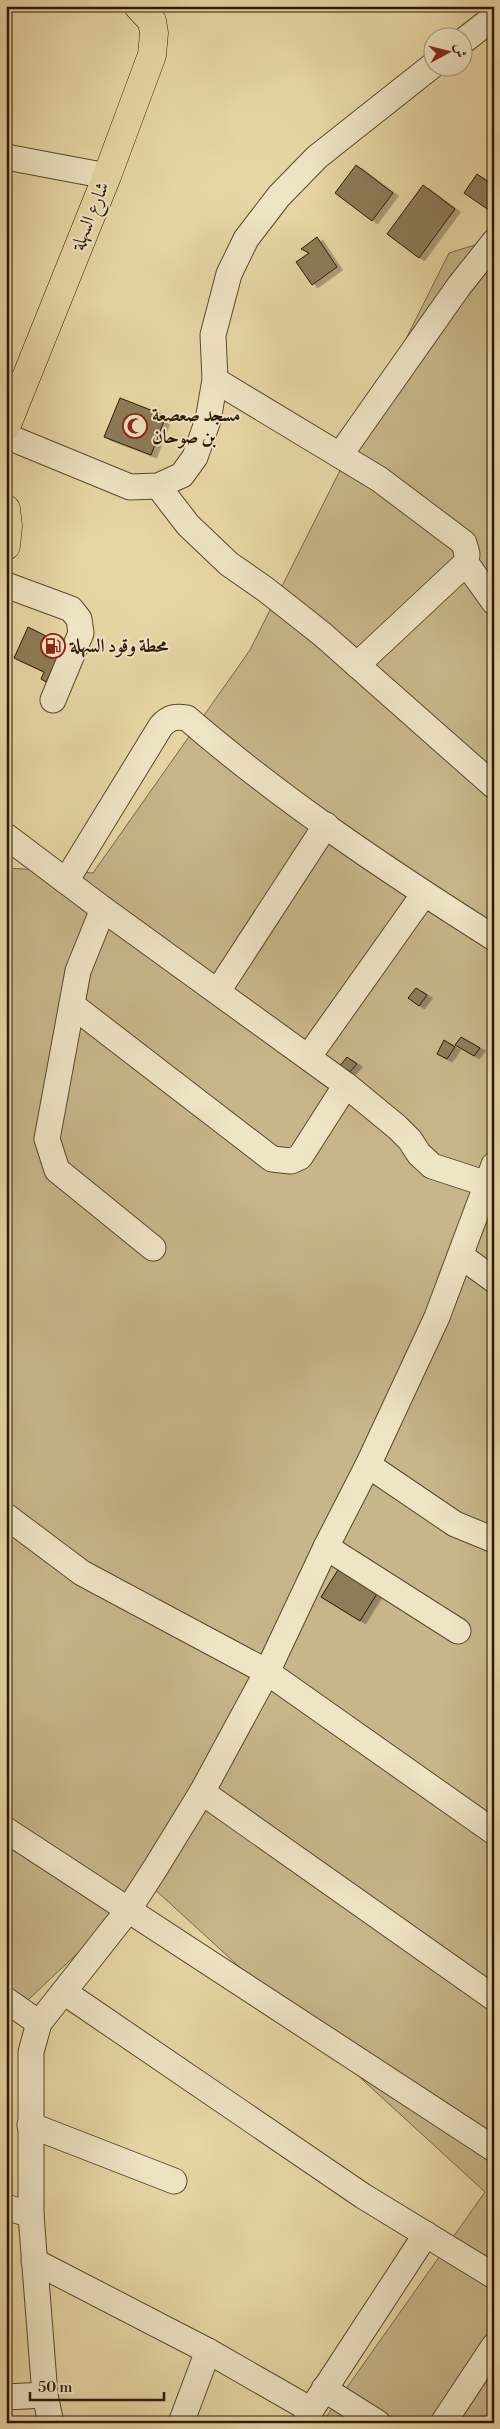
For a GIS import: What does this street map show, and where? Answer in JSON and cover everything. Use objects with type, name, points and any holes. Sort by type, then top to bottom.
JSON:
[{"type":"main road","name":"شارع السهلة","points":[[6,427],[107,176],[152,55],[154,33],[152,21],[138,6]]},
{"type":"main road","points":[[6,509],[8,526],[6,546]]},
{"type":"street","points":[[472,35],[493,19]]},
{"type":"street","points":[[6,436],[130,487],[158,486],[182,475],[195,457],[208,420],[215,380],[213,335],[229,274],[246,239],[279,196],[317,157],[422,74]]},
{"type":"street","points":[[6,157],[107,176]]},
{"type":"street","points":[[340,456],[460,286],[494,242]]},
{"type":"street","points":[[215,380],[379,479],[464,543],[467,554],[466,562],[357,665]]},
{"type":"street","points":[[158,486],[188,525],[229,564],[315,628],[494,786]]},
{"type":"street","points":[[466,562],[494,602]]},
{"type":"street","points":[[6,585],[71,610],[80,619],[81,633],[53,700]]},
{"type":"street","points":[[66,881],[167,719],[187,718],[326,825],[424,894],[494,938]]},
{"type":"street","points":[[218,991],[326,825]]},
{"type":"street","points":[[6,836],[103,909],[346,1084],[397,1127],[410,1140],[419,1154],[432,1166],[491,1175],[437,1317],[368,1465],[326,1547],[267,1672],[202,1792],[129,1909],[39,2023],[31,2052],[30,2215],[45,2395],[51,2423]]},
{"type":"street","points":[[309,1056],[424,894]]},
{"type":"street","points":[[103,909],[78,971],[47,1139],[56,1170],[154,1248]]},
{"type":"street","points":[[72,1005],[272,1158],[291,1161],[300,1157],[346,1084]]},
{"type":"street","points":[[461,1256],[494,1280]]},
{"type":"street","points":[[368,1465],[455,1524],[494,1541]]},
{"type":"street","points":[[6,1516],[82,1573],[267,1672],[490,1822]]},
{"type":"street","points":[[326,1547],[458,1630]]},
{"type":"street","points":[[202,1792],[494,1998]]},
{"type":"street","points":[[6,1830],[494,2149]]},
{"type":"street","points":[[64,1992],[364,2196],[494,2276]]},
{"type":"street","points":[[6,2000],[39,2023]]},
{"type":"street","points":[[30,2124],[174,2180]]},
{"type":"street","points":[[6,2207],[30,2215]]},
{"type":"street","points":[[313,2407],[426,2234]]},
{"type":"street","points":[[34,2261],[313,2407],[378,2423]]},
{"type":"street","points":[[443,2423],[494,2346]]},
{"type":"street","points":[[181,2423],[208,2351]]},
{"type":"street","points":[[6,2397],[45,2395]]},
{"type":"shaded area","points":[[494,239],[494,2423],[328,2423],[324,2420],[485,2192],[150,1885],[13,2014],[6,2008],[6,868],[93,873],[250,650],[449,253]]},
{"type":"building","points":[[356,165],[393,193],[372,221],[335,193]]},
{"type":"building","points":[[477,174],[494,186],[493,213],[464,193]]},
{"type":"building","points":[[423,185],[455,209],[419,258],[387,234]]},
{"type":"building","points":[[317,237],[337,267],[312,285],[296,262],[309,253],[301,249]]},
{"type":"building","points":[[120,398],[166,416],[151,455],[104,437]]},
{"type":"building","points":[[28,627],[64,645],[46,682],[41,679],[44,672],[14,658]]},
{"type":"building","points":[[416,988],[427,995],[419,1006],[408,998]]},
{"type":"building","points":[[461,1037],[480,1048],[474,1056],[455,1045]]},
{"type":"building","points":[[444,1040],[455,1047],[447,1059],[437,1054]]},
{"type":"building","points":[[347,1057],[357,1064],[348,1074],[339,1067]]},
{"type":"building","points":[[341,1565],[380,1589],[360,1621],[321,1597]]},
{"type":"place","name":"مسجد صعصعة بن صوحان","points":[[135,426]]},
{"type":"place","name":"محطة وقود السهلة","points":[[53,646]]}]
